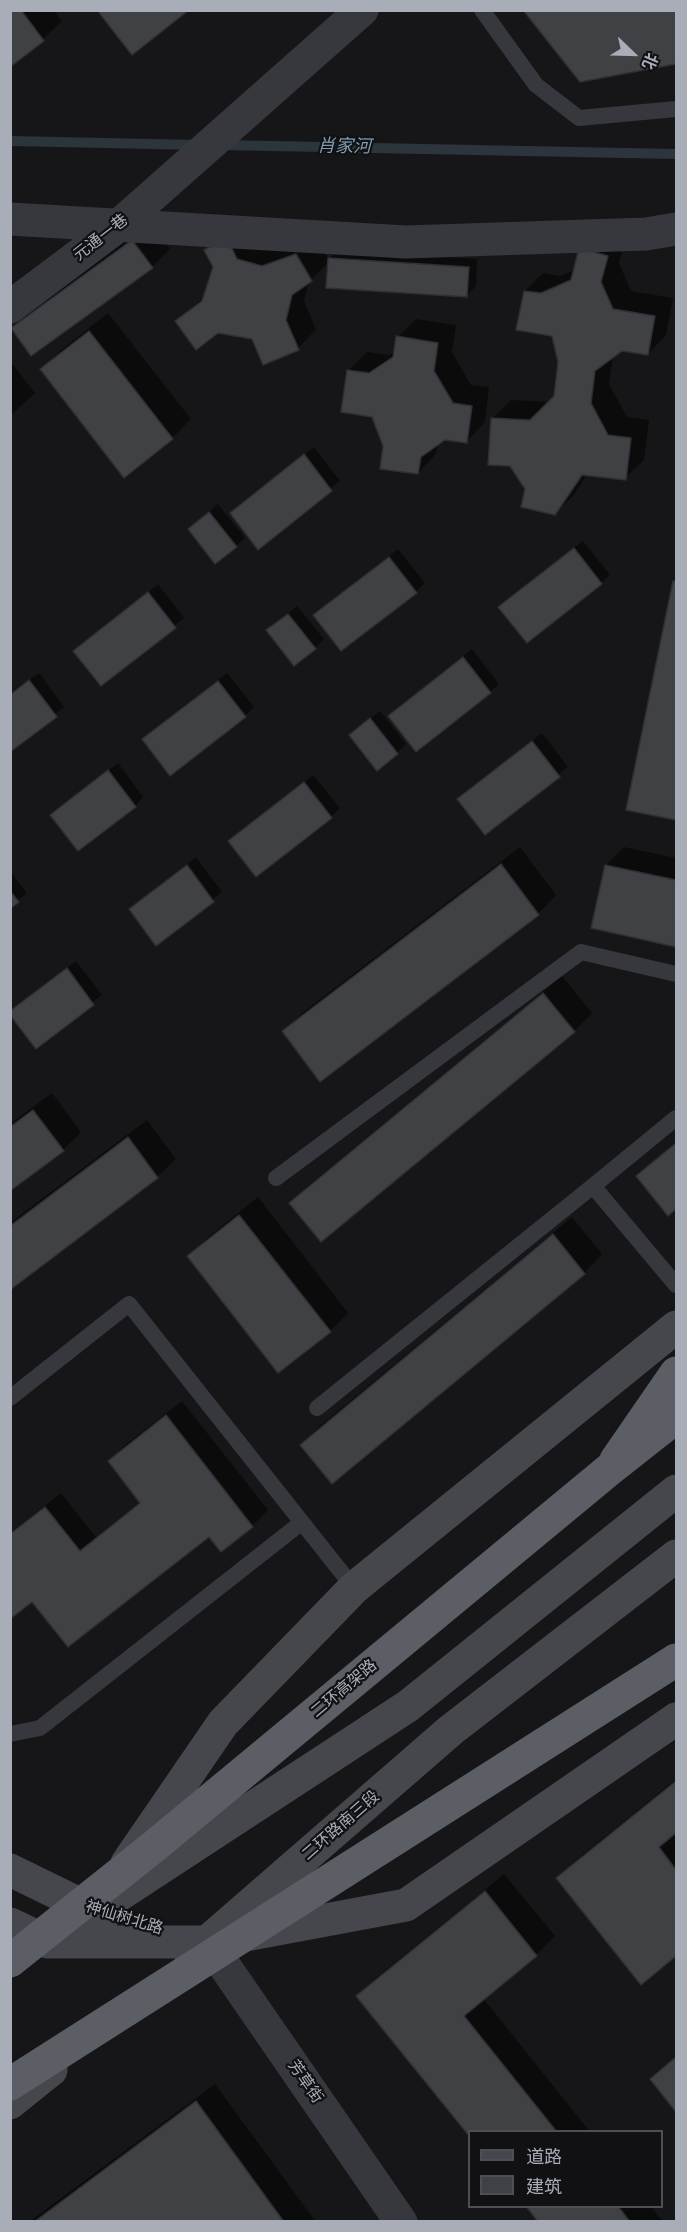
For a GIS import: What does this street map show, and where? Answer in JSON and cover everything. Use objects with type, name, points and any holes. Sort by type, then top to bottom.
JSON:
[{"type":"highway","points":[[610,1468],[676,1373]]},
{"type":"highway","name":"二环高架路","points":[[10,1961],[162,1841],[610,1468],[676,1417]]},
{"type":"highway","points":[[10,2084],[676,1660]]},
{"type":"main road","points":[[94,1911],[223,1723],[354,1588],[676,1327]]},
{"type":"main road","points":[[10,1972],[48,1942],[94,1911],[408,1706],[676,1491]]},
{"type":"main road","name":"二环路南三段","points":[[10,2103],[208,1942],[451,1730],[675,1557]]},
{"type":"main road","points":[[10,1924],[48,1942],[208,1942],[406,1905],[676,1719]]},
{"type":"main road","name":"神仙树北路","points":[[10,1870],[94,1911],[208,1942]]},
{"type":"street","name":"元通一巷","points":[[10,307],[118,226],[362,10]]},
{"type":"street","points":[[10,219],[406,242],[646,234],[676,229]]},
{"type":"street","name":"芳草街","points":[[208,1942],[401,2222]]},
{"type":"lane","points":[[482,10],[536,85],[579,118],[676,109]]},
{"type":"lane","points":[[276,1178],[581,952],[676,974]]},
{"type":"lane","points":[[317,1408],[676,1118]]},
{"type":"lane","points":[[593,1186],[676,1285]]},
{"type":"lane","points":[[10,1398],[129,1304],[354,1588]]},
{"type":"lane","points":[[10,1734],[40,1728],[301,1522]]},
{"type":"building","points":[[10,10],[21,10],[44,41],[10,67]]},
{"type":"building","points":[[97,10],[189,10],[132,55]]},
{"type":"building","points":[[523,10],[676,10],[676,64],[580,82]]},
{"type":"building","points":[[227,238],[237,259],[262,266],[296,254],[312,281],[292,295],[286,320],[299,350],[263,365],[252,339],[218,333],[196,350],[175,321],[202,301],[213,267],[204,250]]},
{"type":"building","points":[[132,240],[153,268],[31,356],[11,328]]},
{"type":"building","points":[[579,248],[608,256],[601,282],[613,309],[655,316],[648,355],[622,351],[595,371],[591,403],[608,435],[631,438],[626,480],[582,475],[555,515],[521,507],[525,489],[510,466],[488,465],[491,418],[530,420],[554,396],[558,362],[552,336],[516,330],[524,291],[541,293],[571,280]]},
{"type":"building","points":[[328,258],[469,267],[467,297],[326,288]]},
{"type":"building","points":[[89,331],[173,439],[124,478],[40,369]]},
{"type":"building","points":[[396,336],[438,343],[434,371],[453,403],[472,406],[467,443],[445,440],[421,457],[418,474],[380,469],[383,446],[372,417],[341,412],[347,370],[369,373],[393,357]]},
{"type":"building","points":[[304,454],[332,491],[258,550],[230,513]]},
{"type":"building","points":[[209,512],[237,547],[215,564],[188,529]]},
{"type":"building","points":[[574,548],[602,584],[527,643],[498,607]]},
{"type":"building","points":[[389,557],[417,593],[341,651],[313,615]]},
{"type":"building","points":[[673,581],[676,581],[676,820],[626,810]]},
{"type":"building","points":[[148,592],[176,628],[101,686],[73,651]]},
{"type":"building","points":[[288,614],[316,649],[294,666],[266,630]]},
{"type":"building","points":[[463,657],[491,693],[416,752],[388,716]]},
{"type":"building","points":[[29,680],[57,717],[10,752],[10,695]]},
{"type":"building","points":[[218,681],[246,717],[170,776],[142,739]]},
{"type":"building","points":[[370,718],[398,754],[377,771],[349,735]]},
{"type":"building","points":[[532,741],[560,777],[485,835],[457,799]]},
{"type":"building","points":[[108,770],[136,807],[78,851],[50,815]]},
{"type":"building","points":[[304,782],[332,818],[256,877],[228,841]]},
{"type":"building","points":[[501,864],[539,915],[320,1082],[282,1031]]},
{"type":"building","points":[[187,865],[214,902],[156,946],[129,909]]},
{"type":"building","points":[[605,865],[676,880],[676,947],[591,928]]},
{"type":"building","points":[[10,891],[19,902],[10,909]]},
{"type":"building","points":[[67,968],[94,1005],[36,1049],[10,1015],[10,1011]]},
{"type":"building","points":[[543,993],[575,1032],[321,1242],[289,1203]]},
{"type":"building","points":[[33,1110],[64,1151],[10,1191],[10,1127]]},
{"type":"building","points":[[128,1137],[158,1178],[10,1290],[10,1226]]},
{"type":"building","points":[[676,1143],[676,1209],[668,1216],[636,1176]]},
{"type":"building","points":[[239,1215],[331,1332],[278,1373],[187,1256]]},
{"type":"building","points":[[553,1234],[585,1274],[332,1484],[300,1445]]},
{"type":"building","points":[[166,1415],[253,1527],[221,1552],[209,1537],[68,1647],[32,1602],[10,1619],[10,1534],[45,1507],[80,1551],[140,1503],[108,1461]]},
{"type":"building","points":[[676,1781],[676,1833],[659,1847],[676,1870],[676,1956],[641,1985],[556,1878]]},
{"type":"building","points":[[485,1891],[537,1956],[464,2016],[555,2130],[468,2130],[468,2135],[356,1996]]},
{"type":"building","points":[[676,2057],[676,2112],[650,2079]]},
{"type":"building","points":[[196,2101],[284,2222],[34,2222]]},
{"type":"building","points":[[528,2208],[620,2208],[630,2222],[538,2222]]},
{"type":"waterway","name":"肖家河","points":[[10,141],[199,145]]},
{"type":"waterway","name":"肖家河","points":[[221,145],[676,154]]}]
